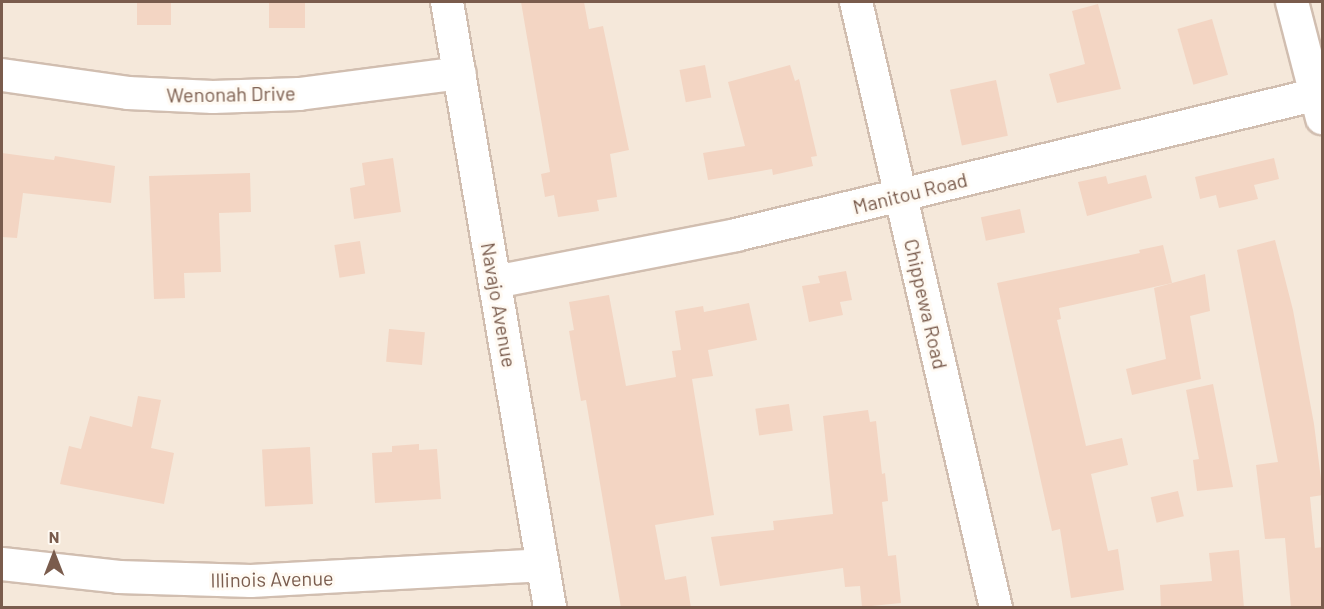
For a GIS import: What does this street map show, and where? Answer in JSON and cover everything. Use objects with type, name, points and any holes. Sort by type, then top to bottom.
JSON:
[{"type":"street","name":"Navajo Avenue","points":[[447,2],[550,608]]},
{"type":"street","name":"Chippewa Road","points":[[856,2],[996,608]]},
{"type":"street","points":[[1292,2],[1321,102]]},
{"type":"street","name":"Wenonah Drive","points":[[2,75],[128,93],[213,97],[322,92],[460,73]]},
{"type":"street","name":"Manitou Road","points":[[495,282],[718,239],[901,195],[1321,102]]},
{"type":"street","name":"Illinois Avenue","points":[[2,564],[119,577],[240,581],[385,577],[543,565]]},
{"type":"shaded area","points":[[2,2],[1322,2],[1322,607],[2,607]]},
{"type":"building","points":[[137,2],[171,2],[171,25],[137,25]]},
{"type":"building","points":[[269,2],[305,2],[305,28],[269,28]]},
{"type":"building","points":[[521,2],[584,2],[589,29],[603,26],[629,150],[610,154],[617,197],[597,200],[599,211],[558,217],[554,195],[545,197],[541,174],[550,172]]},
{"type":"building","points":[[1098,4],[1121,89],[1057,103],[1049,74],[1085,64],[1072,11]]},
{"type":"building","points":[[1212,19],[1228,75],[1193,85],[1177,29]]},
{"type":"building","points":[[705,65],[711,97],[686,102],[679,70]]},
{"type":"building","points":[[790,65],[795,81],[799,79],[817,156],[811,157],[813,166],[773,175],[772,169],[708,180],[703,153],[745,146],[728,82]]},
{"type":"building","points":[[996,80],[1008,136],[962,146],[950,90]]},
{"type":"building","points":[[2,153],[54,160],[55,156],[115,166],[111,203],[23,193],[17,238],[2,237]]},
{"type":"building","points":[[393,158],[401,212],[354,219],[350,188],[365,185],[362,163]]},
{"type":"building","points":[[1274,158],[1279,179],[1254,185],[1258,199],[1219,208],[1216,195],[1200,199],[1195,177]]},
{"type":"building","points":[[250,173],[251,212],[219,213],[221,272],[184,273],[185,298],[154,299],[149,176]]},
{"type":"building","points":[[1146,175],[1152,198],[1087,216],[1078,182],[1106,176],[1108,184]]},
{"type":"building","points":[[1020,209],[1025,232],[986,241],[981,217]]},
{"type":"building","points":[[1275,240],[1293,310],[1314,424],[1323,495],[1310,497],[1315,548],[1323,547],[1323,608],[1291,608],[1285,538],[1265,539],[1256,465],[1278,462],[1237,250]]},
{"type":"building","points":[[360,241],[365,274],[339,278],[334,245]]},
{"type":"building","points":[[1163,245],[1172,283],[1059,308],[1061,319],[1057,320],[1086,446],[1122,438],[1128,465],[1091,474],[1108,551],[1118,549],[1124,590],[1071,598],[1060,529],[1052,531],[997,283],[1140,253],[1139,250]]},
{"type":"building","points":[[846,271],[852,300],[840,302],[843,315],[809,322],[802,286],[820,283],[818,276]]},
{"type":"building","points":[[1205,274],[1210,311],[1190,316],[1201,379],[1132,395],[1126,369],[1166,359],[1154,288]]},
{"type":"building","points":[[609,295],[626,386],[676,377],[672,351],[681,350],[675,311],[703,306],[704,312],[749,303],[757,340],[708,350],[713,376],[692,379],[714,515],[655,525],[665,580],[686,576],[691,608],[621,608],[586,400],[581,401],[569,331],[574,330],[569,302]]},
{"type":"building","points":[[389,329],[425,332],[422,365],[386,362]]},
{"type":"building","points":[[1213,384],[1233,487],[1197,491],[1193,460],[1199,459],[1186,390]]},
{"type":"building","points":[[138,396],[161,400],[151,448],[174,453],[164,504],[60,484],[69,446],[81,449],[90,416],[132,427]]},
{"type":"building","points":[[789,404],[793,431],[759,435],[755,409]]},
{"type":"building","points":[[868,410],[870,422],[876,421],[882,474],[885,473],[888,501],[882,502],[888,556],[896,555],[901,603],[862,607],[860,586],[845,587],[843,568],[720,586],[711,537],[774,530],[773,521],[833,514],[823,416]]},
{"type":"building","points":[[419,444],[419,450],[437,449],[441,499],[375,503],[372,453],[392,452],[392,446]]},
{"type":"building","points":[[310,447],[313,504],[265,506],[262,450]]},
{"type":"building","points":[[1178,491],[1184,516],[1157,523],[1151,497]]},
{"type":"building","points":[[1239,550],[1244,608],[1161,608],[1160,585],[1212,581],[1209,553]]}]
